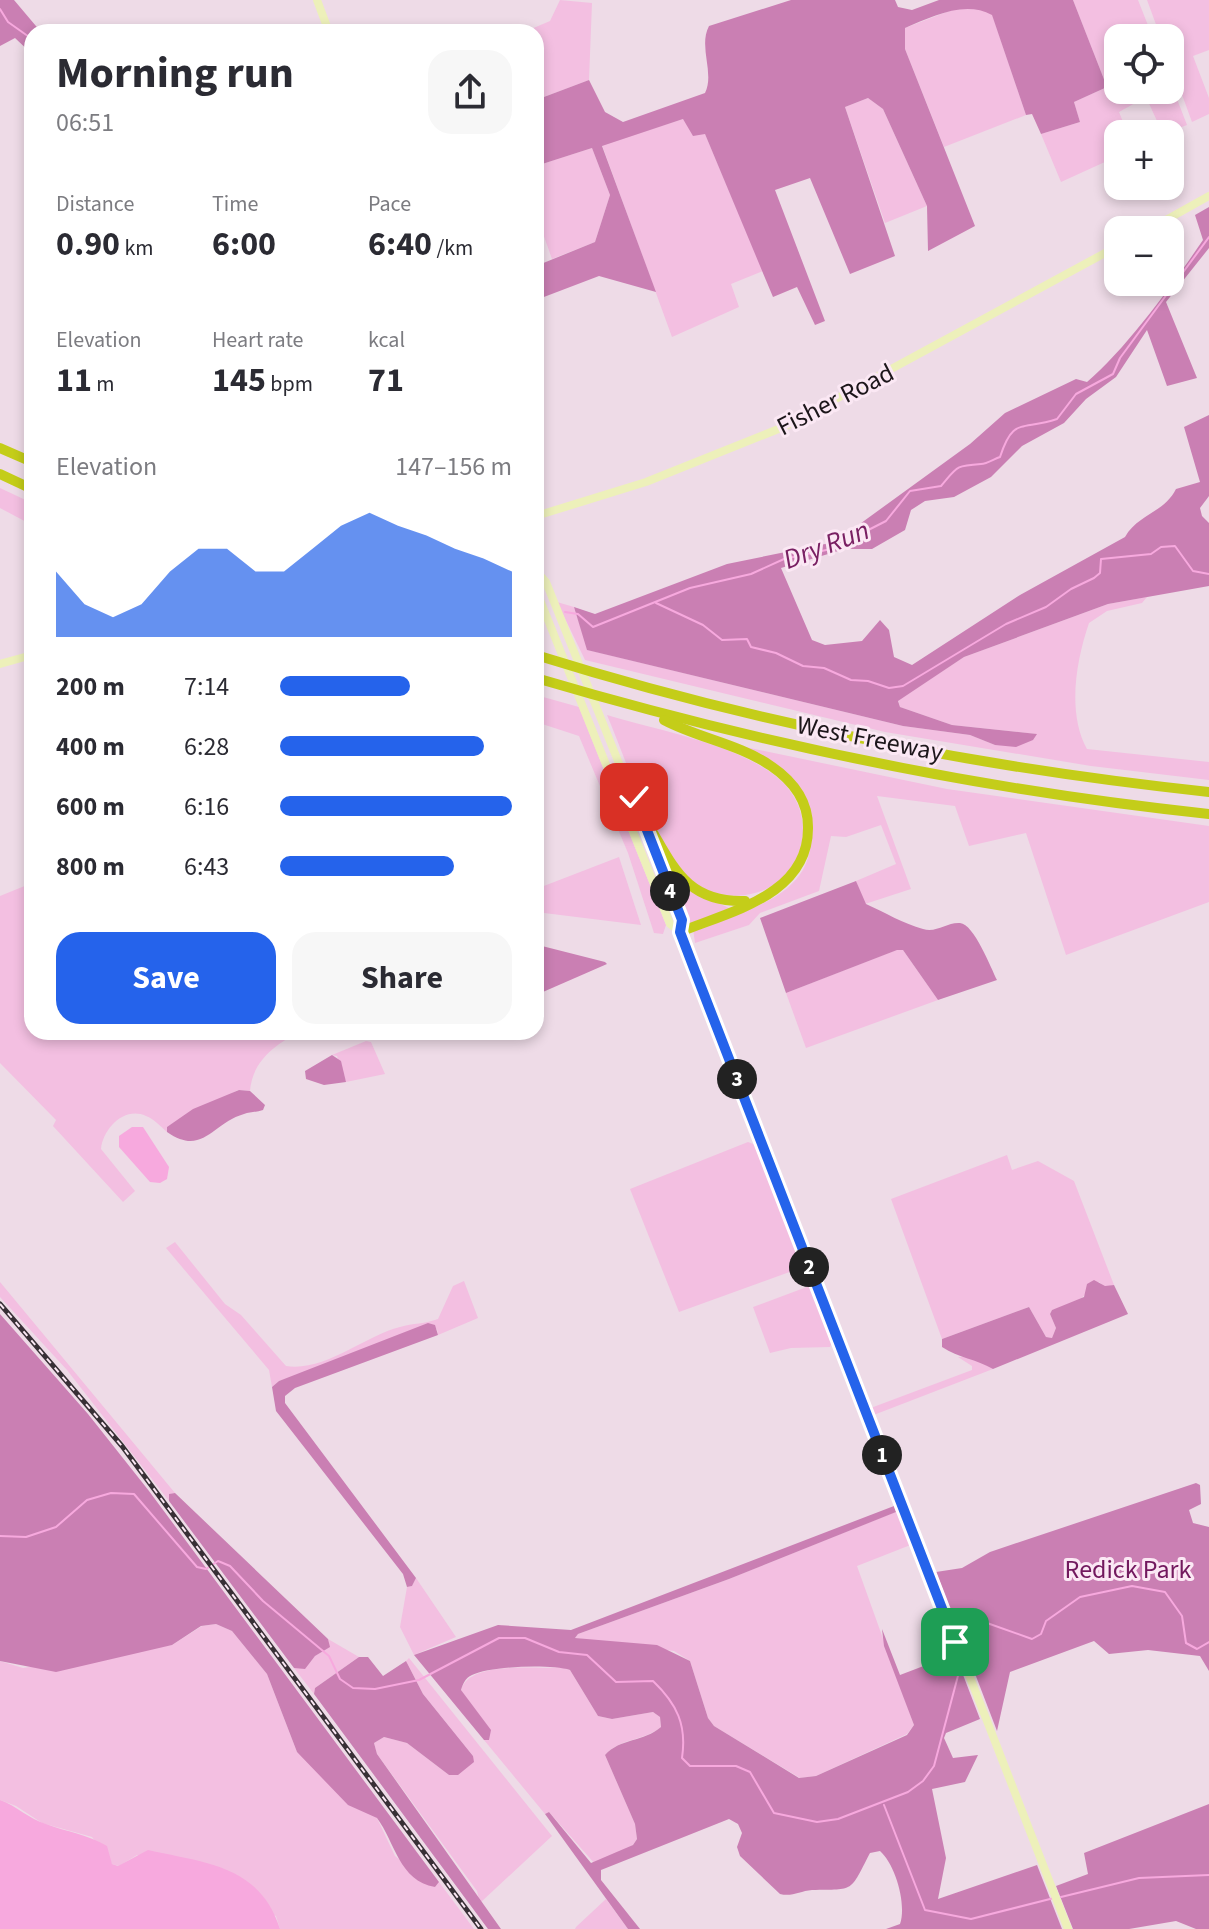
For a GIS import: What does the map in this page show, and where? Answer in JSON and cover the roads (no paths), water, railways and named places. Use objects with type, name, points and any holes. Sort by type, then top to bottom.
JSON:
[{"type":"highway","points":[[0,447],[24,458]]},
{"type":"highway","points":[[0,474],[24,485]]},
{"type":"highway","name":"West Freeway","points":[[544,657],[601,675],[796,724],[907,747],[1017,766],[1209,792]]},
{"type":"highway","name":"West Freeway","points":[[544,680],[641,709],[874,763],[991,785],[1209,814]]},
{"type":"highway","points":[[641,709],[756,757],[796,789],[808,817],[803,858],[788,880],[759,899],[680,932]]},
{"type":"highway","points":[[640,812],[667,860],[693,888],[726,901],[759,899]]},
{"type":"main road","points":[[317,0],[326,24]]},
{"type":"main road","points":[[1173,216],[1209,196]]},
{"type":"main road","name":"Fisher Road","points":[[544,514],[646,482],[786,426],[1104,254]]},
{"type":"main road","points":[[544,580],[682,920],[680,932]]},
{"type":"main road","points":[[544,610],[670,924],[680,932],[1068,1929]]},
{"type":"main road","points":[[0,664],[24,657]]},
{"type":"waterway","name":"Dry Run","points":[[0,9],[8,22],[24,33]]},
{"type":"waterway","name":"Dry Run","points":[[565,612],[578,614],[593,627],[690,588],[751,574],[784,559],[831,549],[886,521],[910,491],[941,486],[958,468],[1000,457],[1014,431],[1057,419],[1076,394],[1113,374],[1120,358],[1209,237]]},
{"type":"waterway","points":[[656,603],[703,625],[722,640],[747,639],[751,647],[776,653],[803,666],[824,668],[851,680],[868,681],[889,688],[903,686],[1006,624],[1046,607],[1071,589],[1094,578],[1100,573],[1101,559],[1151,554],[1161,547],[1175,546],[1193,571],[1209,574]]},
{"type":"waterway","points":[[0,1536],[26,1537],[56,1527],[87,1500],[111,1493],[134,1494],[197,1567],[206,1569],[218,1561],[230,1566],[263,1601],[329,1656],[340,1679],[353,1688],[375,1689],[419,1680],[499,1638],[525,1638],[559,1652],[587,1655],[616,1682],[653,1681],[678,1716],[683,1735],[682,1758],[690,1766],[736,1766],[750,1772],[774,1813],[817,1822],[838,1819],[908,1792],[923,1781],[934,1766],[959,1672]]},
{"type":"waterway","points":[[968,1652],[975,1634],[987,1623],[1032,1639],[1041,1634],[1046,1621],[1080,1597],[1132,1586],[1165,1592],[1182,1616],[1186,1643],[1197,1649],[1209,1642]]},
{"type":"waterway","points":[[884,1805],[925,1910],[971,1919],[1054,1898]]},
{"type":"waterway","points":[[1061,1897],[1139,1878],[1209,1875]]},
{"type":"railway","points":[[0,1304],[122,1446],[481,1929]]},
{"type":"park label","name":"Redick Park","points":[[1128,1569]]}]
